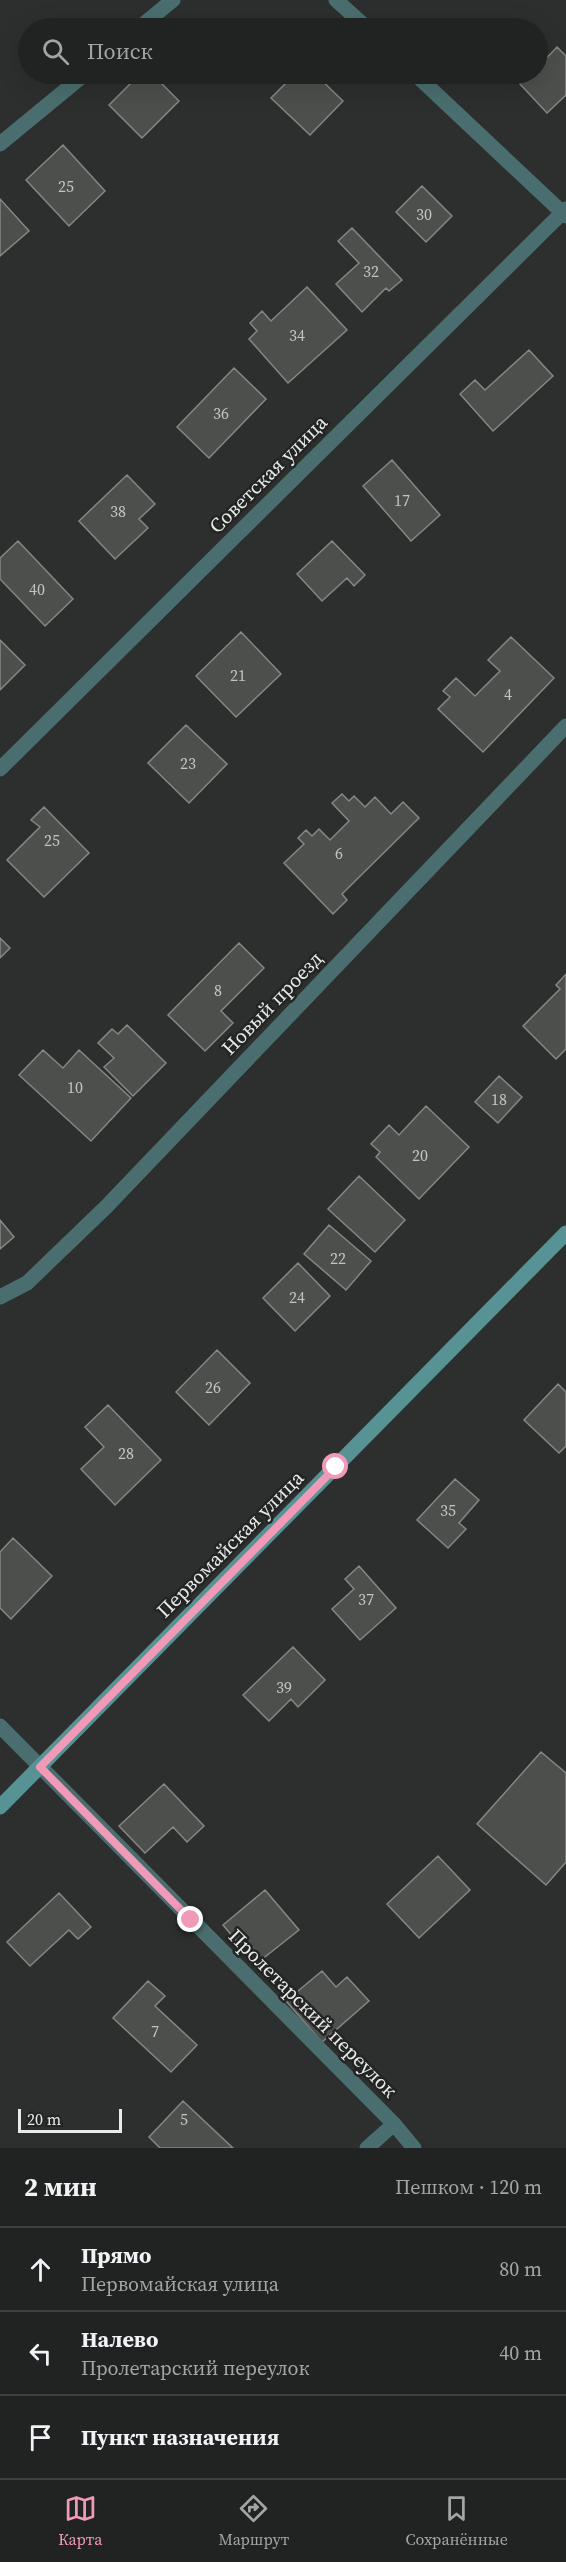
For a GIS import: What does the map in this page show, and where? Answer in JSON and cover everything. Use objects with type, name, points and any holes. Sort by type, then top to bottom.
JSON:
[{"type":"main road","name":"Первомайская улица","points":[[0,1807],[566,1233]]},
{"type":"street","points":[[152,18],[174,0]]},
{"type":"street","points":[[336,0],[356,18]]},
{"type":"street","points":[[0,144],[73,84]]},
{"type":"street","points":[[426,84],[565,212]]},
{"type":"street","name":"Советская улица","points":[[0,769],[565,212]]},
{"type":"street","name":"Новый проезд","points":[[0,1297],[27,1283],[106,1207],[566,726]]},
{"type":"street","name":"Пролетарский переулок","points":[[0,1726],[394,2124],[414,2148]]},
{"type":"street","points":[[367,2148],[394,2124]]},
{"type":"building","points":[[557,47],[566,56],[566,95],[547,113],[520,84],[548,84],[548,56]]},
{"type":"building","points":[[130,84],[162,84],[179,101],[142,138],[109,105]]},
{"type":"building","points":[[285,84],[325,84],[343,101],[310,135],[271,98]]},
{"type":"building","points":[[63,145],[105,191],[69,226],[26,180]]},
{"type":"building","points":[[422,186],[452,216],[426,242],[396,212]]},
{"type":"building","points":[[0,199],[29,231],[0,256]]},
{"type":"building","points":[[352,228],[402,280],[389,291],[386,288],[362,312],[336,284],[359,263],[338,241]]},
{"type":"building","points":[[307,287],[347,330],[288,383],[249,339],[257,331],[250,323],[262,311],[271,321]]},
{"type":"building","points":[[529,350],[553,376],[493,431],[460,394],[475,380],[485,390]]},
{"type":"building","points":[[234,368],[266,399],[209,458],[177,427]]},
{"type":"building","points":[[392,460],[440,515],[411,541],[363,486]]},
{"type":"building","points":[[127,475],[155,504],[139,519],[148,528],[115,559],[79,521]]},
{"type":"building","points":[[18,541],[73,599],[45,626],[0,579],[0,558]]},
{"type":"building","points":[[332,541],[365,575],[354,586],[347,578],[322,601],[297,574]]},
{"type":"building","points":[[241,632],[281,674],[236,717],[196,676]]},
{"type":"building","points":[[511,637],[554,678],[483,752],[438,709],[450,697],[443,691],[456,678],[475,696],[500,671],[488,660]]},
{"type":"building","points":[[0,640],[25,665],[0,690]]},
{"type":"building","points":[[186,725],[227,764],[189,803],[148,763]]},
{"type":"building","points":[[342,794],[349,801],[354,796],[365,807],[375,797],[391,814],[403,802],[419,818],[342,894],[347,900],[333,914],[284,863],[304,844],[298,838],[306,830],[312,836],[319,829],[330,840],[349,821],[332,803]]},
{"type":"building","points":[[44,807],[89,853],[44,897],[7,860],[40,827],[31,820]]},
{"type":"building","points":[[0,938],[10,948],[0,958]]},
{"type":"building","points":[[239,943],[264,968],[221,1011],[233,1023],[205,1051],[168,1015]]},
{"type":"building","points":[[566,974],[566,1049],[556,1059],[523,1026],[560,989],[556,985]]},
{"type":"building","points":[[127,1025],[166,1063],[133,1096],[104,1067],[114,1058],[98,1043],[112,1029],[118,1034]]},
{"type":"building","points":[[43,1050],[63,1068],[79,1050],[131,1098],[91,1141],[19,1075]]},
{"type":"building","points":[[499,1076],[522,1097],[498,1123],[475,1102]]},
{"type":"building","points":[[426,1106],[469,1147],[419,1199],[376,1157],[380,1152],[371,1144],[389,1125],[399,1135]]},
{"type":"building","points":[[359,1176],[405,1220],[375,1252],[328,1209]]},
{"type":"building","points":[[0,1220],[14,1237],[0,1249]]},
{"type":"building","points":[[329,1225],[371,1261],[346,1290],[304,1254]]},
{"type":"building","points":[[298,1263],[330,1296],[295,1331],[263,1298]]},
{"type":"building","points":[[217,1350],[250,1383],[209,1425],[176,1392]]},
{"type":"building","points":[[558,1384],[566,1392],[566,1446],[559,1453],[524,1420]]},
{"type":"building","points":[[108,1405],[161,1460],[115,1505],[81,1469],[104,1447],[85,1427]]},
{"type":"building","points":[[455,1479],[479,1500],[459,1523],[466,1529],[448,1548],[417,1520]]},
{"type":"building","points":[[13,1538],[52,1576],[11,1619],[0,1608],[0,1552]]},
{"type":"building","points":[[359,1566],[396,1608],[360,1640],[332,1609],[354,1589],[345,1579]]},
{"type":"building","points":[[293,1647],[325,1680],[298,1707],[291,1699],[269,1721],[243,1695]]},
{"type":"building","points":[[541,1752],[566,1773],[566,1862],[546,1885],[477,1824]]},
{"type":"building","points":[[164,1784],[204,1826],[187,1842],[173,1827],[145,1853],[119,1826]]},
{"type":"building","points":[[438,1856],[470,1890],[419,1938],[387,1904]]},
{"type":"building","points":[[265,1890],[299,1930],[256,1964],[223,1925]]},
{"type":"building","points":[[59,1893],[91,1927],[78,1939],[69,1930],[30,1966],[7,1942]]},
{"type":"building","points":[[322,1971],[336,1987],[347,1977],[369,2001],[322,2042],[286,2001]]},
{"type":"building","points":[[148,1981],[165,1996],[155,2006],[197,2045],[171,2072],[113,2018]]},
{"type":"building","points":[[183,2101],[233,2148],[160,2148],[149,2137]]},
{"type":"route","points":[[191,1920],[40,1767],[336,1467]]}]
